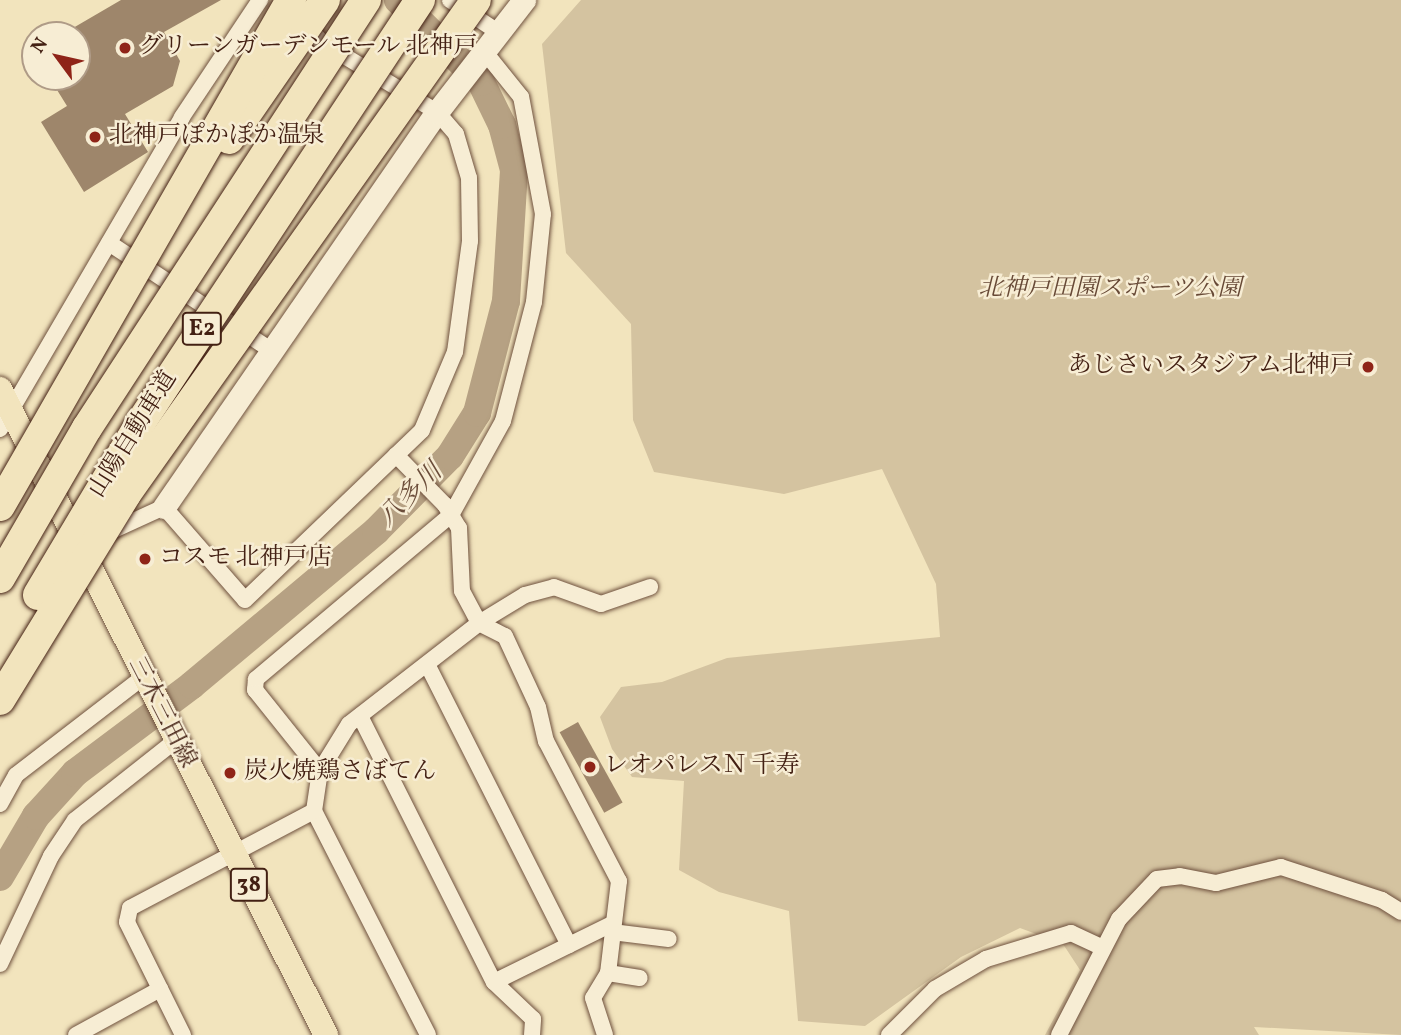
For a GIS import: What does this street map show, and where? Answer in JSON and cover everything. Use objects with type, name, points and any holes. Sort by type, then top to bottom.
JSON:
[{"type":"highway","points":[[0,506],[291,0]]},
{"type":"highway","points":[[58,404],[325,0]]},
{"type":"highway","name":"山陽自動車道","points":[[0,578],[107,397],[366,0]]},
{"type":"highway","name":"山陽自動車道","points":[[0,668],[141,422],[420,0]]},
{"type":"highway","points":[[0,700],[126,494],[477,0]]},
{"type":"main road","name":"三木三田線","points":[[3,409],[83,544],[144,681],[326,1035]]},
{"type":"street","points":[[3,409],[109,243],[182,117],[260,0]]},
{"type":"street","points":[[164,507],[245,600],[400,459],[422,430],[455,352],[470,242],[469,178],[456,134],[437,112],[323,43],[280,0]]},
{"type":"street","points":[[450,0],[498,32]]},
{"type":"street","points":[[83,544],[164,507],[437,112],[524,0]]},
{"type":"street","points":[[320,771],[255,690],[256,679],[448,510],[503,421],[534,302],[543,215],[520,97],[484,51]]},
{"type":"street","points":[[109,243],[272,351]]},
{"type":"street","points":[[400,459],[448,510],[459,528],[461,591],[479,623],[505,636],[538,707],[546,741],[619,881],[608,972],[593,998],[605,1035]]},
{"type":"street","points":[[428,1035],[314,811],[320,771],[360,716],[479,623],[539,588],[554,587],[601,604],[650,587]]},
{"type":"street","points":[[427,664],[569,945]]},
{"type":"street","points":[[0,804],[16,775],[144,681]]},
{"type":"street","points":[[360,716],[494,982],[533,1019],[532,1035]]},
{"type":"street","points":[[0,964],[51,856],[75,820],[174,738]]},
{"type":"street","points":[[183,1035],[127,922],[130,908],[314,811]]},
{"type":"street","points":[[1059,1035],[1103,948],[1135,898],[1168,876],[1216,883],[1281,867],[1382,900],[1401,912]]},
{"type":"street","points":[[494,982],[569,945],[612,928],[669,939]]},
{"type":"street","points":[[890,1035],[935,989],[986,959],[1071,933],[1103,948]]},
{"type":"street","points":[[608,972],[640,978]]},
{"type":"street","points":[[76,1035],[160,989]]},
{"type":"green space","name":"北神戸田園スポーツ公園","points":[[581,0],[1401,0],[1401,1035],[1254,1027],[1259,1035],[1045,1035],[1080,970],[1063,944],[1020,928],[961,957],[865,1026],[798,1021],[789,911],[719,892],[679,870],[684,781],[632,777],[612,749],[600,717],[621,687],[662,682],[727,658],[940,637],[936,584],[882,469],[784,494],[654,472],[633,420],[631,324],[566,253],[542,44]]},
{"type":"building","points":[[121,0],[221,0],[164,32],[180,61],[173,86],[125,114],[148,152],[84,192],[41,122],[67,106],[58,91],[91,91],[91,21],[85,21]]},
{"type":"building","name":"レオパレスＮ 千寿","points":[[578,722],[623,802],[604,813],[560,732]]},
{"type":"waterway","name":"八多川","points":[[0,877],[36,816],[75,773],[192,685],[376,531],[450,456],[477,413],[506,301],[514,170],[502,125],[481,82],[398,0]]},
{"type":"place","name":"グリーンガーデンモール 北神戸","points":[[125,48]]},
{"type":"place","name":"北神戸ぽかぽか温泉","points":[[95,137]]},
{"type":"place","name":"あじさいスタジアム北神戸","points":[[1368,367]]},
{"type":"place","name":"コスモ 北神戸店","points":[[145,559]]},
{"type":"place","name":"レオパレスＮ 千寿","points":[[590,767]]},
{"type":"place","name":"炭火焼鶏さぼてん","points":[[230,773]]}]
